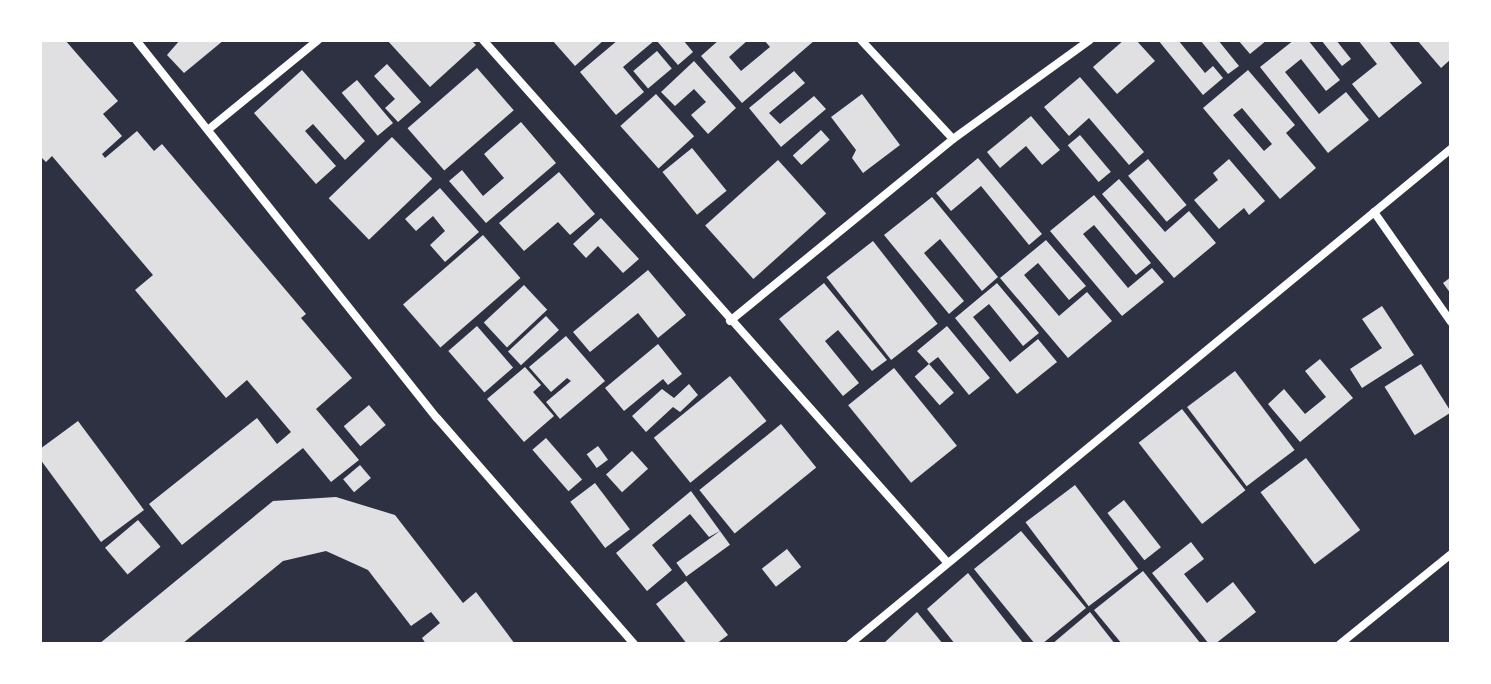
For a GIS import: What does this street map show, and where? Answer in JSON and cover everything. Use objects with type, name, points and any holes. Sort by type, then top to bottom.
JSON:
[{"type":"street","points":[[136,40],[437,418],[634,644]]},
{"type":"street","points":[[209,129],[318,40]]},
{"type":"street","points":[[483,40],[946,561]]},
{"type":"street","points":[[861,40],[953,139]]},
{"type":"street","points":[[730,321],[953,139],[1090,40]]},
{"type":"street","points":[[850,644],[946,561],[1451,149]]},
{"type":"street","points":[[1374,212],[1451,322]]},
{"type":"street","points":[[1340,644],[1451,554]]},
{"type":"building","points":[[40,40],[65,40],[118,101],[103,114],[122,136],[102,154],[105,158],[137,131],[154,151],[162,144],[306,314],[301,318],[352,378],[316,409],[359,460],[331,482],[303,448],[182,545],[149,504],[257,418],[277,444],[291,432],[247,380],[226,398],[135,290],[153,275],[52,156],[46,162],[40,156]]},
{"type":"building","points":[[180,40],[224,40],[184,73],[167,55]]},
{"type":"building","points":[[387,40],[471,40],[476,45],[430,87]]},
{"type":"building","points":[[552,40],[604,40],[575,66]]},
{"type":"building","points":[[618,40],[655,40],[623,67],[644,92],[616,115],[580,72]]},
{"type":"building","points":[[656,40],[683,40],[693,52],[678,65]]},
{"type":"building","points":[[719,40],[748,40],[729,57],[741,71],[770,47],[764,40],[815,40],[742,103],[701,56]]},
{"type":"building","points":[[1124,40],[1136,40],[1155,61],[1117,94],[1093,67]]},
{"type":"building","points":[[1158,40],[1178,40],[1205,73],[1213,66],[1223,78],[1203,95]]},
{"type":"building","points":[[1200,40],[1218,40],[1239,66],[1228,74]]},
{"type":"building","points":[[1238,40],[1267,40],[1250,54]]},
{"type":"building","points":[[1294,40],[1308,40],[1340,80],[1326,91],[1301,59],[1285,72],[1319,114],[1346,92],[1369,120],[1328,153],[1260,67]]},
{"type":"building","points":[[1321,40],[1336,40],[1351,59],[1342,66]]},
{"type":"building","points":[[1358,40],[1388,40],[1422,83],[1379,118],[1352,84],[1377,64]]},
{"type":"building","points":[[1417,40],[1451,40],[1451,59],[1441,68]]},
{"type":"building","points":[[657,51],[672,69],[648,89],[633,71]]},
{"type":"building","points":[[694,61],[736,108],[708,134],[691,115],[706,102],[694,89],[675,106],[661,92]]},
{"type":"building","points":[[387,64],[421,102],[398,122],[385,108],[395,99],[374,76]]},
{"type":"building","points":[[477,68],[514,110],[444,171],[408,128]]},
{"type":"building","points":[[302,70],[365,141],[345,160],[313,124],[305,131],[336,166],[316,184],[254,113]]},
{"type":"building","points":[[1248,70],[1295,125],[1286,133],[1316,168],[1280,199],[1203,108]],"holes":[[[1242,108],[1272,144],[1264,151],[1233,115]]]},
{"type":"building","points":[[794,71],[805,83],[769,113],[780,124],[814,96],[826,109],[781,147],[749,108]]},
{"type":"building","points":[[1080,77],[1144,152],[1129,165],[1089,118],[1069,136],[1044,107]]},
{"type":"building","points":[[357,80],[393,123],[378,136],[342,93]]},
{"type":"building","points":[[656,94],[694,136],[658,168],[620,126]]},
{"type":"building","points":[[862,94],[900,145],[863,173],[852,158],[856,150],[831,117]]},
{"type":"building","points":[[1031,116],[1060,150],[1042,165],[1026,146],[1000,168],[987,152]]},
{"type":"building","points":[[521,122],[556,163],[486,223],[449,181],[462,170],[483,196],[504,178],[484,154]]},
{"type":"building","points":[[821,130],[830,140],[801,165],[793,155]]},
{"type":"building","points":[[1080,135],[1111,172],[1099,182],[1068,145]]},
{"type":"building","points":[[392,137],[432,179],[369,240],[329,198]]},
{"type":"building","points":[[692,148],[727,191],[697,215],[662,172]]},
{"type":"building","points":[[978,158],[1042,234],[1029,245],[981,186],[951,211],[936,193]]},
{"type":"building","points":[[1148,159],[1187,205],[1167,222],[1128,176]]},
{"type":"building","points":[[1229,159],[1265,201],[1249,215],[1244,208],[1219,229],[1194,200],[1218,180],[1213,173]]},
{"type":"building","points":[[778,160],[826,214],[753,279],[705,226]]},
{"type":"building","points":[[559,172],[595,214],[570,235],[558,222],[524,251],[499,223]]},
{"type":"building","points":[[1119,179],[1165,232],[1189,211],[1216,243],[1174,278],[1102,194]]},
{"type":"building","points":[[440,188],[479,232],[445,262],[430,245],[445,231],[433,216],[416,231],[405,219]]},
{"type":"building","points":[[1094,195],[1151,263],[1136,275],[1094,225],[1083,234],[1128,288],[1152,268],[1164,282],[1122,316],[1050,231]]},
{"type":"building","points":[[932,197],[998,277],[982,291],[940,239],[924,253],[964,301],[949,314],[884,235]]},
{"type":"building","points":[[601,218],[639,259],[623,273],[598,246],[586,258],[573,244]]},
{"type":"building","points":[[483,235],[520,278],[440,348],[403,305]]},
{"type":"building","points":[[1046,240],[1086,286],[1069,300],[1038,263],[1024,275],[1059,316],[1087,292],[1112,321],[1068,358],[1000,278]]},
{"type":"building","points":[[873,241],[938,324],[891,360],[827,277]]},
{"type":"building","points":[[648,270],[686,315],[658,338],[638,313],[590,352],[573,332]]},
{"type":"building","points":[[1451,277],[1451,294],[1443,283]]},
{"type":"building","points":[[824,283],[887,360],[872,371],[838,330],[825,341],[859,383],[843,396],[779,319]]},
{"type":"building","points":[[997,283],[1039,333],[1023,346],[989,304],[973,317],[1010,362],[1038,339],[1057,362],[1017,394],[955,318]]},
{"type":"building","points":[[524,285],[547,310],[507,347],[484,323]]},
{"type":"building","points":[[1382,306],[1414,355],[1362,388],[1350,369],[1382,348],[1362,319]]},
{"type":"building","points":[[546,316],[559,330],[521,365],[508,351]]},
{"type":"building","points":[[477,326],[513,368],[484,392],[448,351]]},
{"type":"building","points":[[947,326],[990,378],[969,395],[938,357],[929,364],[917,351]]},
{"type":"building","points":[[566,336],[605,381],[560,419],[546,402],[571,381],[567,378],[551,392],[529,367]]},
{"type":"building","points":[[658,344],[682,374],[668,385],[663,379],[624,411],[605,388]]},
{"type":"building","points":[[1320,359],[1353,398],[1300,442],[1268,404],[1284,389],[1305,414],[1326,397],[1305,371]]},
{"type":"building","points":[[929,364],[954,393],[940,405],[915,376]]},
{"type":"building","points":[[1421,364],[1451,412],[1415,435],[1385,387]]},
{"type":"building","points":[[525,367],[541,385],[533,392],[554,416],[524,442],[487,399]]},
{"type":"building","points":[[894,368],[957,446],[911,483],[848,405]]},
{"type":"building","points":[[1235,371],[1295,450],[1247,486],[1187,407]]},
{"type":"building","points":[[730,376],[767,421],[690,483],[654,438]]},
{"type":"building","points":[[689,384],[698,395],[680,412],[673,407],[646,432],[632,416],[662,389],[674,398]]},
{"type":"building","points":[[369,405],[386,425],[360,446],[344,426]]},
{"type":"building","points":[[1182,409],[1245,490],[1202,524],[1139,443]]},
{"type":"building","points":[[78,421],[144,510],[101,542],[40,459],[40,449]]},
{"type":"building","points":[[781,424],[816,468],[735,534],[699,490]]},
{"type":"building","points":[[546,438],[582,480],[568,491],[532,450]]},
{"type":"building","points":[[598,446],[608,460],[597,468],[587,454]]},
{"type":"building","points":[[632,451],[648,469],[622,492],[606,474]]},
{"type":"building","points":[[1306,458],[1360,530],[1315,564],[1260,492]]},
{"type":"building","points":[[360,465],[371,478],[354,492],[343,479]]},
{"type":"building","points":[[595,483],[630,529],[605,548],[570,502]]},
{"type":"building","points":[[1075,485],[1138,569],[1089,606],[1025,522]]},
{"type":"building","points":[[691,491],[720,531],[709,537],[690,514],[652,545],[672,570],[647,591],[616,553]]},
{"type":"building","points":[[336,497],[395,515],[463,603],[476,592],[515,644],[426,644],[422,638],[440,623],[431,612],[411,626],[368,570],[326,551],[283,561],[182,644],[99,644],[273,501]]},
{"type":"building","points":[[1124,500],[1161,547],[1144,560],[1107,513]]},
{"type":"building","points":[[138,520],[160,547],[128,574],[105,548]]},
{"type":"building","points":[[720,531],[730,545],[686,576],[676,563]]},
{"type":"building","points":[[1021,531],[1086,608],[1042,644],[1035,644],[974,569]]},
{"type":"building","points":[[1191,542],[1204,559],[1184,574],[1207,603],[1233,582],[1256,612],[1215,644],[1209,644],[1152,573]]},
{"type":"building","points":[[787,549],[801,567],[776,587],[762,569]]},
{"type":"building","points":[[1143,571],[1201,644],[1122,644],[1094,610]]},
{"type":"building","points":[[968,573],[1024,644],[955,644],[927,609]]},
{"type":"building","points":[[686,581],[728,635],[716,644],[687,644],[656,604]]},
{"type":"building","points":[[917,612],[943,644],[883,644]]},
{"type":"building","points":[[1090,612],[1115,644],[1052,644]]}]
